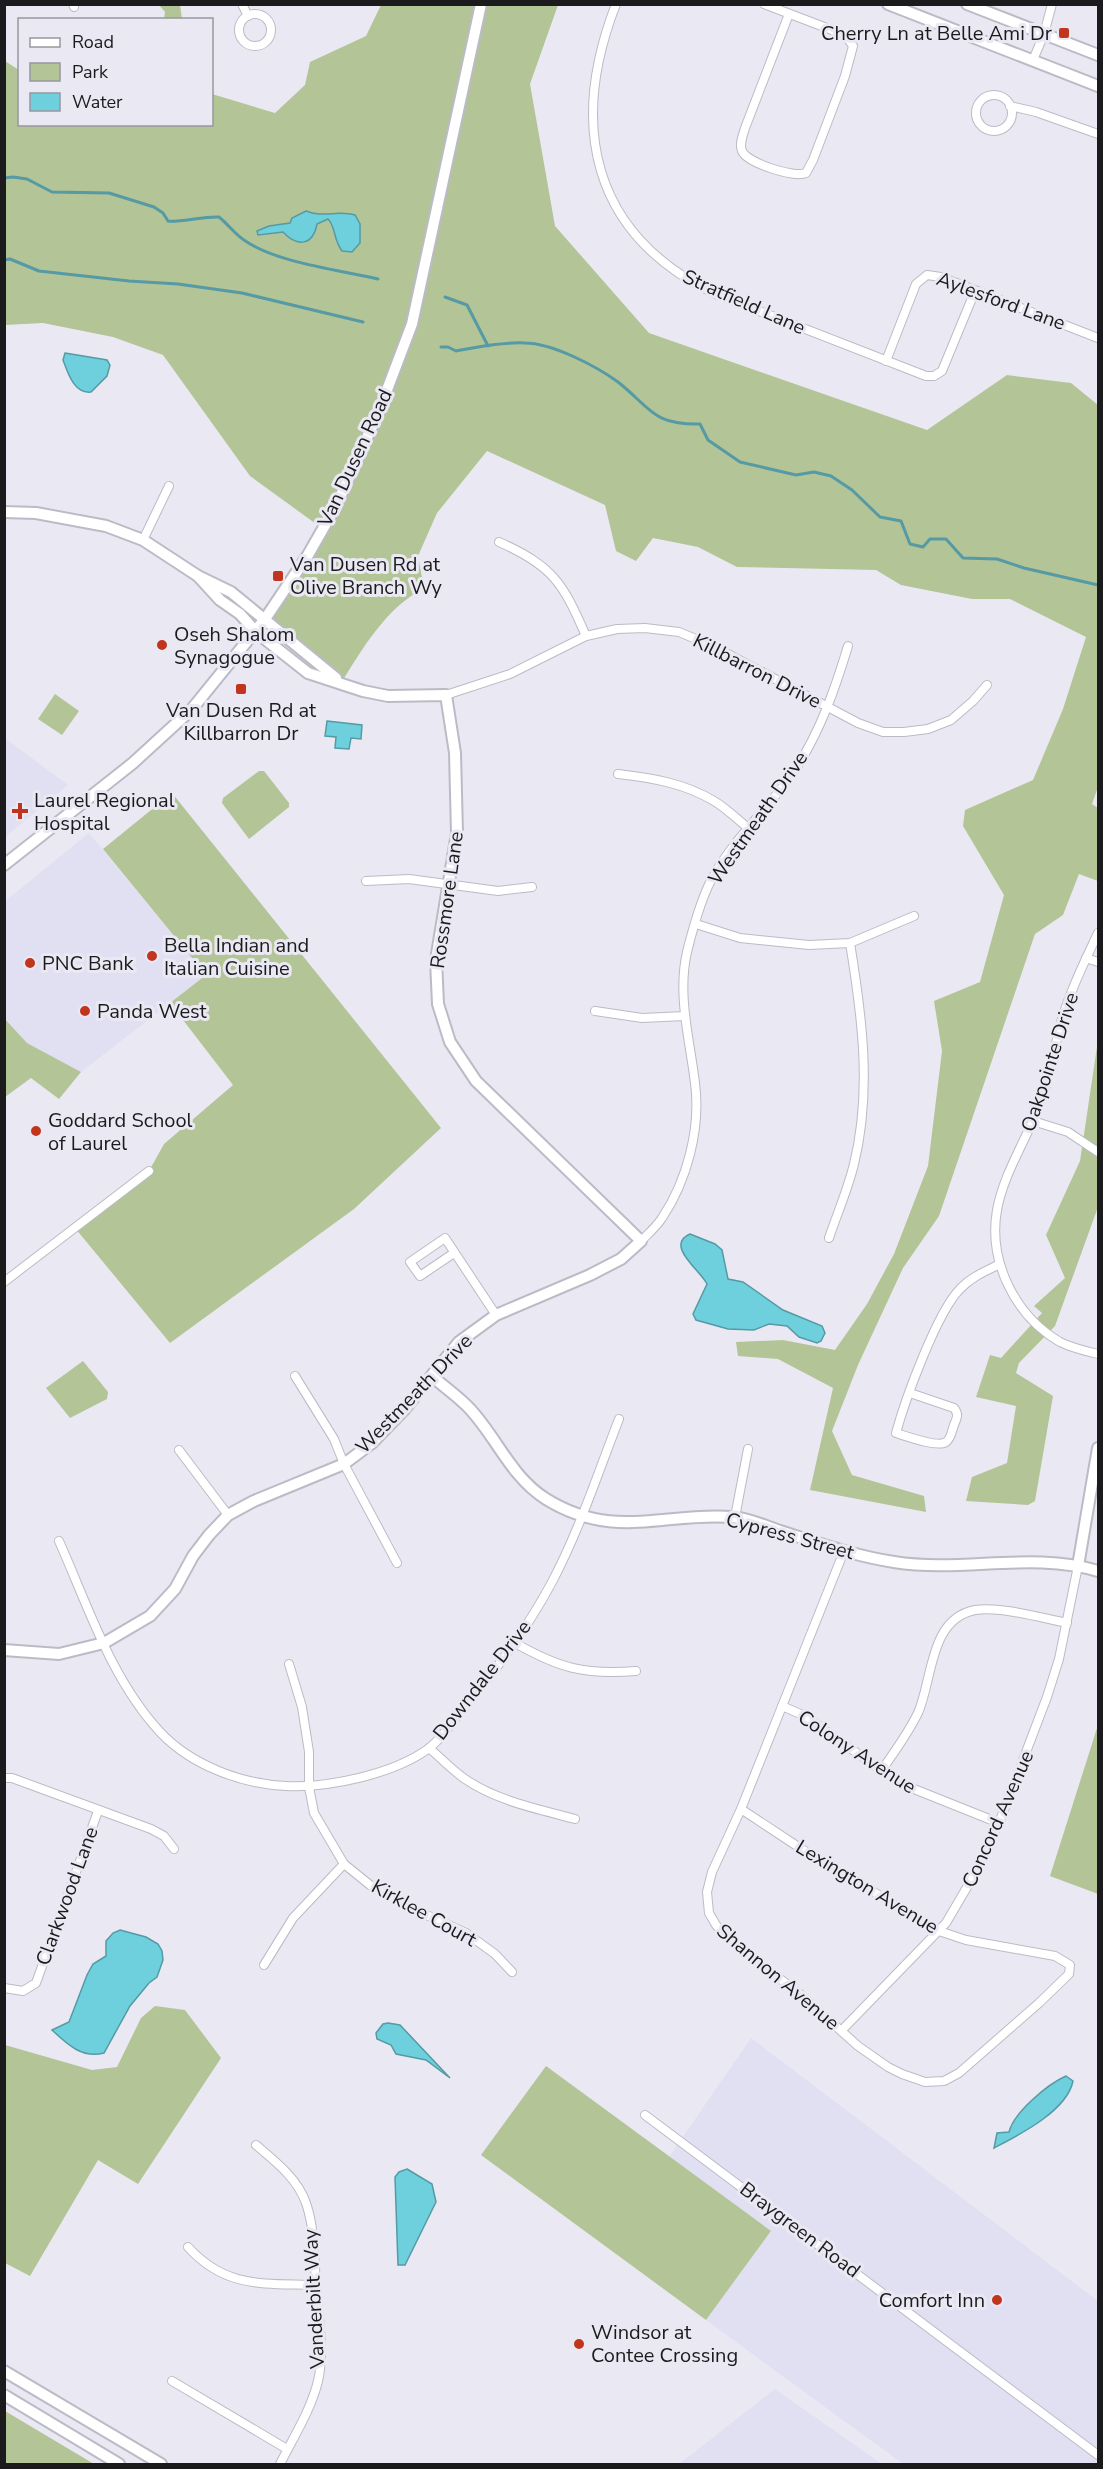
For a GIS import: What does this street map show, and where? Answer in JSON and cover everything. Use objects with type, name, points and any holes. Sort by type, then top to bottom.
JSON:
[{"type":"street","points":[[242,4],[248,16]]},
{"type":"street","name":"Van Dusen Road","points":[[4,866],[133,763],[192,709],[265,620],[336,506],[379,411],[412,324],[481,4]]},
{"type":"street","name":"Stratfield Lane","points":[[616,4],[600,52],[594,80],[592,117],[596,150],[604,181],[632,230],[660,260],[693,283],[768,315],[926,376],[940,372],[975,291]]},
{"type":"street","points":[[764,4],[845,35],[852,43],[852,53],[809,169],[800,175],[785,173],[749,158],[742,152],[741,146],[789,14]]},
{"type":"street","points":[[888,4],[1098,86]]},
{"type":"street","points":[[967,4],[1098,55]]},
{"type":"street","points":[[1033,60],[1044,34],[1052,4]]},
{"type":"street","points":[[258,15],[267,21],[271,31],[262,44],[252,46],[240,37],[241,23],[248,16],[258,15]]},
{"type":"street","points":[[1010,106],[1011,118],[1008,124],[999,130],[987,130],[977,120],[978,104],[989,96],[1000,97],[1010,106],[1036,111],[1098,134]]},
{"type":"street","name":"Aylesford Lane","points":[[886,361],[916,284],[922,277],[933,274],[1098,338]]},
{"type":"street","points":[[143,540],[169,486]]},
{"type":"street","points":[[4,512],[36,513],[106,526],[143,540],[198,576]]},
{"type":"street","points":[[499,542],[525,554],[544,567],[568,596],[586,636]]},
{"type":"street","name":"Killbarron Drive","points":[[198,576],[231,592],[341,682]]},
{"type":"street","name":"Killbarron Drive","points":[[198,576],[220,600],[240,614],[256,632],[308,673],[363,691],[388,696],[446,695],[510,674],[586,636],[617,629],[645,628],[679,632],[715,647],[858,723],[883,732],[928,729],[951,720],[973,702],[987,685]]},
{"type":"street","name":"Westmeath Drive","points":[[4,1650],[59,1654],[104,1643],[150,1616],[175,1589],[193,1556],[228,1515],[254,1501],[344,1464],[380,1435],[459,1342],[496,1315],[590,1275],[621,1259],[661,1220],[677,1193],[692,1143],[696,1086],[685,1016],[686,954],[713,876],[748,828],[768,807],[797,766],[829,708],[848,646]]},
{"type":"street","name":"Rossmore Lane","points":[[446,695],[455,753],[458,833],[447,885],[436,960],[438,1004],[450,1042],[476,1081],[641,1241]]},
{"type":"street","points":[[618,774],[658,779],[688,789],[715,801],[748,828]]},
{"type":"street","points":[[366,881],[409,879],[498,891],[531,887]]},
{"type":"street","points":[[696,924],[740,938],[810,945],[850,943],[914,916]]},
{"type":"street","name":"Oakpointe Drive","points":[[1098,933],[1061,1023],[1047,1085],[1009,1175],[997,1209],[995,1231],[999,1264],[1011,1292],[1041,1328],[1066,1345],[1098,1354]]},
{"type":"street","points":[[829,1238],[854,1163],[862,1105],[862,1018],[850,943]]},
{"type":"street","points":[[1086,958],[1098,962]]},
{"type":"street","points":[[595,1011],[642,1018],[685,1016]]},
{"type":"street","points":[[1033,1121],[1068,1132],[1098,1152]]},
{"type":"street","points":[[4,1282],[149,1171]]},
{"type":"street","points":[[454,1253],[420,1276],[410,1262],[445,1238],[496,1315]]},
{"type":"street","points":[[910,1393],[954,1408],[957,1417],[949,1440],[940,1444],[896,1433],[910,1393],[943,1312],[951,1299],[972,1278],[999,1264]]},
{"type":"street","points":[[295,1376],[334,1439],[344,1464],[397,1563]]},
{"type":"street","name":"Cypress Street","points":[[432,1376],[470,1409],[509,1464],[545,1498],[581,1515],[616,1523],[654,1522],[685,1517],[735,1517],[844,1551],[896,1562],[928,1565],[1032,1563],[1078,1566],[1098,1571]]},
{"type":"street","name":"Downdale Drive","points":[[59,1541],[127,1689],[161,1732],[192,1758],[231,1776],[273,1785],[309,1787],[380,1773],[429,1748],[515,1643],[552,1581],[619,1419]]},
{"type":"street","points":[[1078,1566],[1098,1448]]},
{"type":"street","points":[[735,1517],[748,1449]]},
{"type":"street","points":[[178,1450],[228,1515]]},
{"type":"street","name":"Shannon Avenue","points":[[844,1551],[741,1809],[710,1880],[708,1906],[711,1918],[727,1938],[801,1995],[872,2056],[902,2074],[925,2082],[944,2081],[959,2073],[1040,2003],[1069,1974],[1070,1965]]},
{"type":"street","name":"Concord Avenue","points":[[842,2030],[939,1931],[968,1888],[999,1823],[1041,1717],[1057,1666],[1078,1566]]},
{"type":"street","points":[[881,1771],[918,1711],[938,1643],[943,1631],[952,1622],[968,1612],[986,1609],[1067,1623]]},
{"type":"street","points":[[515,1643],[547,1661],[572,1669],[607,1673],[636,1671]]},
{"type":"street","name":"Kirklee Court","points":[[289,1664],[302,1707],[309,1752],[309,1787],[314,1813],[344,1864],[370,1885],[396,1901],[466,1934],[495,1954],[512,1972]]},
{"type":"street","name":"Colony Avenue","points":[[782,1706],[805,1716],[906,1787],[999,1823]]},
{"type":"street","points":[[429,1748],[465,1779],[491,1793],[519,1804],[575,1819]]},
{"type":"street","points":[[4,1778],[12,1778],[157,1833],[164,1836],[174,1849]]},
{"type":"street","name":"Lexington Avenue","points":[[741,1809],[800,1848],[939,1931],[966,1941],[1055,1956],[1070,1965]]},
{"type":"street","name":"Clarkwood Lane","points":[[4,1988],[22,1991],[36,1983],[99,1811]]},
{"type":"street","points":[[264,1965],[293,1918],[344,1864]]},
{"type":"street","name":"Braygreen Road","points":[[645,2115],[1098,2455]]},
{"type":"street","name":"Vanderbilt Way","points":[[256,2145],[285,2169],[298,2186],[306,2203],[311,2224],[321,2352],[319,2379],[313,2398],[280,2464]]},
{"type":"street","points":[[188,2247],[215,2272],[231,2278],[269,2284],[316,2286]]},
{"type":"street","points":[[4,2371],[161,2464]]},
{"type":"street","points":[[172,2381],[287,2449]]},
{"type":"street","points":[[4,2395],[119,2464]]},
{"type":"shaded area","name":"Laurel Regional Hospital","points":[[5,738],[68,785],[5,837]]},
{"type":"shaded area","points":[[89,833],[206,975],[81,1072],[27,1043],[5,1018],[4,902]]},
{"type":"shaded area","points":[[751,2038],[1098,2301],[1098,2464],[903,2464],[706,2320],[771,2231],[669,2157]]},
{"type":"shaded area","points":[[775,2389],[882,2464],[679,2464]]},
{"type":"green space","points":[[159,5],[180,5],[182,18],[164,18],[165,12]]},
{"type":"green space","points":[[381,5],[558,5],[530,84],[555,226],[649,333],[927,430],[1007,375],[1071,383],[1098,405],[1098,787],[1092,804],[1098,808],[1098,881],[1079,874],[1063,915],[1035,934],[939,1216],[903,1268],[858,1365],[832,1431],[852,1475],[924,1496],[926,1512],[810,1490],[833,1388],[778,1359],[738,1356],[736,1342],[783,1340],[835,1350],[867,1304],[894,1254],[928,1166],[942,1051],[934,1001],[980,982],[1004,895],[963,826],[965,810],[1033,780],[1063,709],[1086,637],[1010,599],[972,599],[901,585],[876,570],[737,567],[698,547],[653,538],[636,561],[616,551],[605,505],[487,451],[437,513],[418,556],[424,588],[398,606],[376,630],[341,683],[265,619],[323,529],[250,476],[163,355],[113,337],[43,323],[5,325],[5,61],[18,69],[18,126],[213,126],[213,94],[275,113],[305,85],[310,62],[366,36]]},
{"type":"green space","points":[[55,694],[79,711],[62,735],[38,719]]},
{"type":"green space","points":[[259,771],[264,771],[289,803],[289,807],[249,839],[222,803],[223,798]]},
{"type":"green space","points":[[172,793],[441,1128],[354,1209],[170,1343],[75,1228],[149,1171],[164,1144],[233,1085],[170,1003],[206,975],[103,849]]},
{"type":"green space","points":[[4,1018],[27,1043],[81,1072],[59,1099],[31,1078],[5,1097]]},
{"type":"green space","points":[[1098,1040],[1098,1207],[1055,1326],[1019,1363],[1016,1373],[1053,1396],[1035,1501],[1028,1505],[966,1501],[972,1477],[1007,1463],[1016,1406],[976,1397],[990,1355],[1001,1358],[1042,1313],[1034,1306],[1065,1278],[1046,1235],[1080,1161]]},
{"type":"green space","points":[[83,1361],[108,1392],[107,1399],[70,1418],[46,1388]]},
{"type":"green space","points":[[1098,1725],[1098,1894],[1050,1876]]},
{"type":"green space","points":[[155,2006],[185,2010],[221,2058],[138,2184],[98,2160],[30,2276],[5,2263],[5,2045],[92,2070],[117,2067],[141,2018]]},
{"type":"green space","points":[[546,2066],[771,2231],[706,2320],[481,2155]]},
{"type":"green space","points":[[5,2411],[94,2464],[5,2464]]},
{"type":"water","points":[[306,211],[318,214],[355,215],[360,224],[360,243],[352,252],[342,251],[328,219],[317,224],[312,236],[304,242],[294,240],[283,232],[258,235],[257,231],[269,226],[290,223],[292,218]]},
{"type":"water","points":[[65,353],[107,360],[110,365],[107,376],[91,392],[80,390],[72,382],[67,371],[63,360]]},
{"type":"water","points":[[327,721],[362,725],[361,739],[351,738],[349,749],[335,748],[336,737],[325,736]]},
{"type":"water","points":[[690,1234],[715,1244],[722,1250],[728,1279],[743,1282],[783,1310],[822,1326],[825,1333],[821,1341],[817,1343],[799,1337],[787,1326],[769,1324],[754,1330],[728,1329],[696,1320],[693,1314],[707,1284],[682,1251],[683,1239]]},
{"type":"water","points":[[120,1930],[146,1937],[158,1944],[163,1960],[157,1977],[130,2006],[104,2053],[89,2054],[75,2049],[52,2030],[69,2022],[93,1964],[106,1956],[106,1941],[113,1933]]},
{"type":"water","points":[[383,2024],[400,2025],[450,2078],[426,2060],[396,2054],[391,2045],[377,2039],[376,2033]]},
{"type":"water","points":[[1066,2076],[1073,2081],[1069,2092],[1052,2112],[1041,2121],[994,2148],[997,2133],[1009,2132],[1024,2108],[1050,2085]]},
{"type":"water","points":[[407,2169],[432,2184],[436,2202],[405,2265],[398,2265],[395,2177],[399,2172]]},
{"type":"waterway","points":[[4,178],[27,179],[52,192],[109,193],[154,207],[163,213],[168,221],[219,217],[243,240],[260,249],[292,261],[378,279]]},
{"type":"waterway","points":[[4,260],[10,259],[39,271],[178,284],[242,293],[363,322]]},
{"type":"waterway","points":[[445,297],[467,305],[488,346]]},
{"type":"waterway","points":[[441,347],[448,347],[456,351],[499,344],[525,343],[560,351],[609,376],[662,418],[684,424],[700,424],[708,440],[740,462],[796,475],[814,472],[831,476],[852,490],[880,517],[901,521],[910,544],[923,547],[930,539],[946,539],[963,558],[997,559],[1024,568],[1098,585]]},
{"type":"place","name":"Cherry Ln at Belle Ami Dr","points":[[1064,33]]},
{"type":"place","name":"Van Dusen Rd at Olive Branch Wy","points":[[278,576]]},
{"type":"place","name":"Oseh Shalom Synagogue","points":[[162,645]]},
{"type":"place","name":"Van Dusen Rd at Killbarron Dr","points":[[241,689]]},
{"type":"place","name":"Laurel Regional Hospital","points":[[20,811]]},
{"type":"place","name":"Bella Indian and Italian Cuisine","points":[[152,956]]},
{"type":"place","name":"PNC Bank","points":[[30,963]]},
{"type":"place","name":"Panda West","points":[[85,1011]]},
{"type":"place","name":"Goddard School of Laurel","points":[[36,1131]]},
{"type":"place","name":"Comfort Inn","points":[[997,2300]]},
{"type":"place","name":"Windsor at Contee Crossing","points":[[579,2344]]}]
